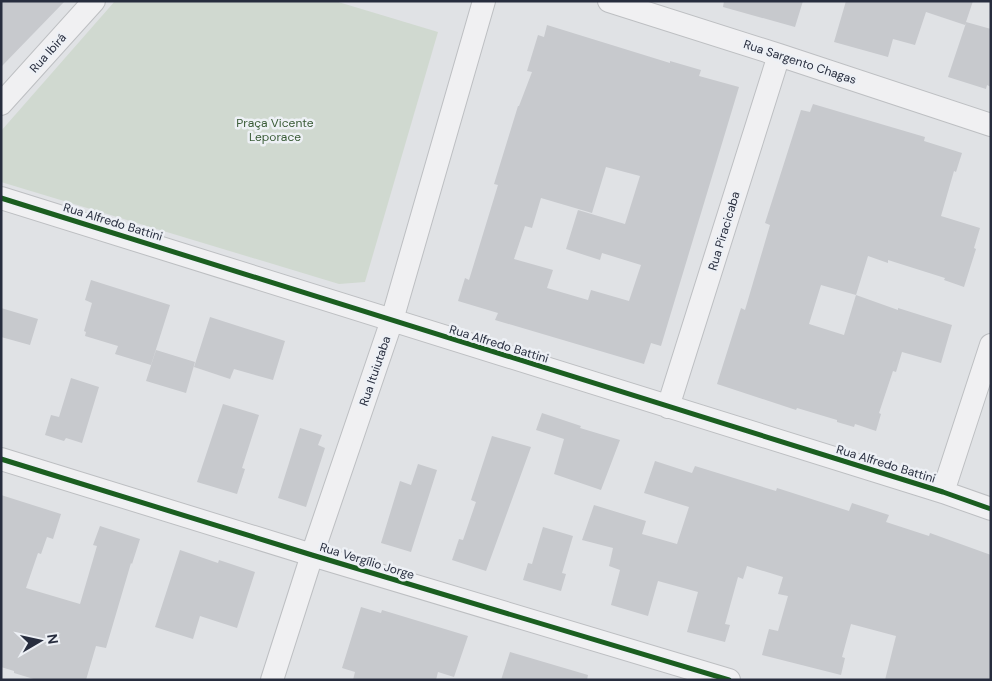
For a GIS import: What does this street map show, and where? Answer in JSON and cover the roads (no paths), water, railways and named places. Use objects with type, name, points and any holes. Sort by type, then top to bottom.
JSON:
[{"type":"street","name":"Rua Ibirá","points":[[1,104],[94,1]]},
{"type":"street","name":"Rua Ituiutaba","points":[[272,680],[312,555],[392,320],[484,1]]},
{"type":"street","name":"Rua Sargento Chagas","points":[[608,1],[991,125]]},
{"type":"street","name":"Rua Piracicaba","points":[[668,407],[779,55]]},
{"type":"street","name":"Rua Alfredo Battini","points":[[1,198],[943,492],[991,509]]},
{"type":"street","points":[[943,492],[991,345]]},
{"type":"street","name":"Rua Vergílio Jorge","points":[[1,459],[312,555],[729,680]]},
{"type":"park label","name":"Praça Vicente Leporace","points":[[275,130]]}]
